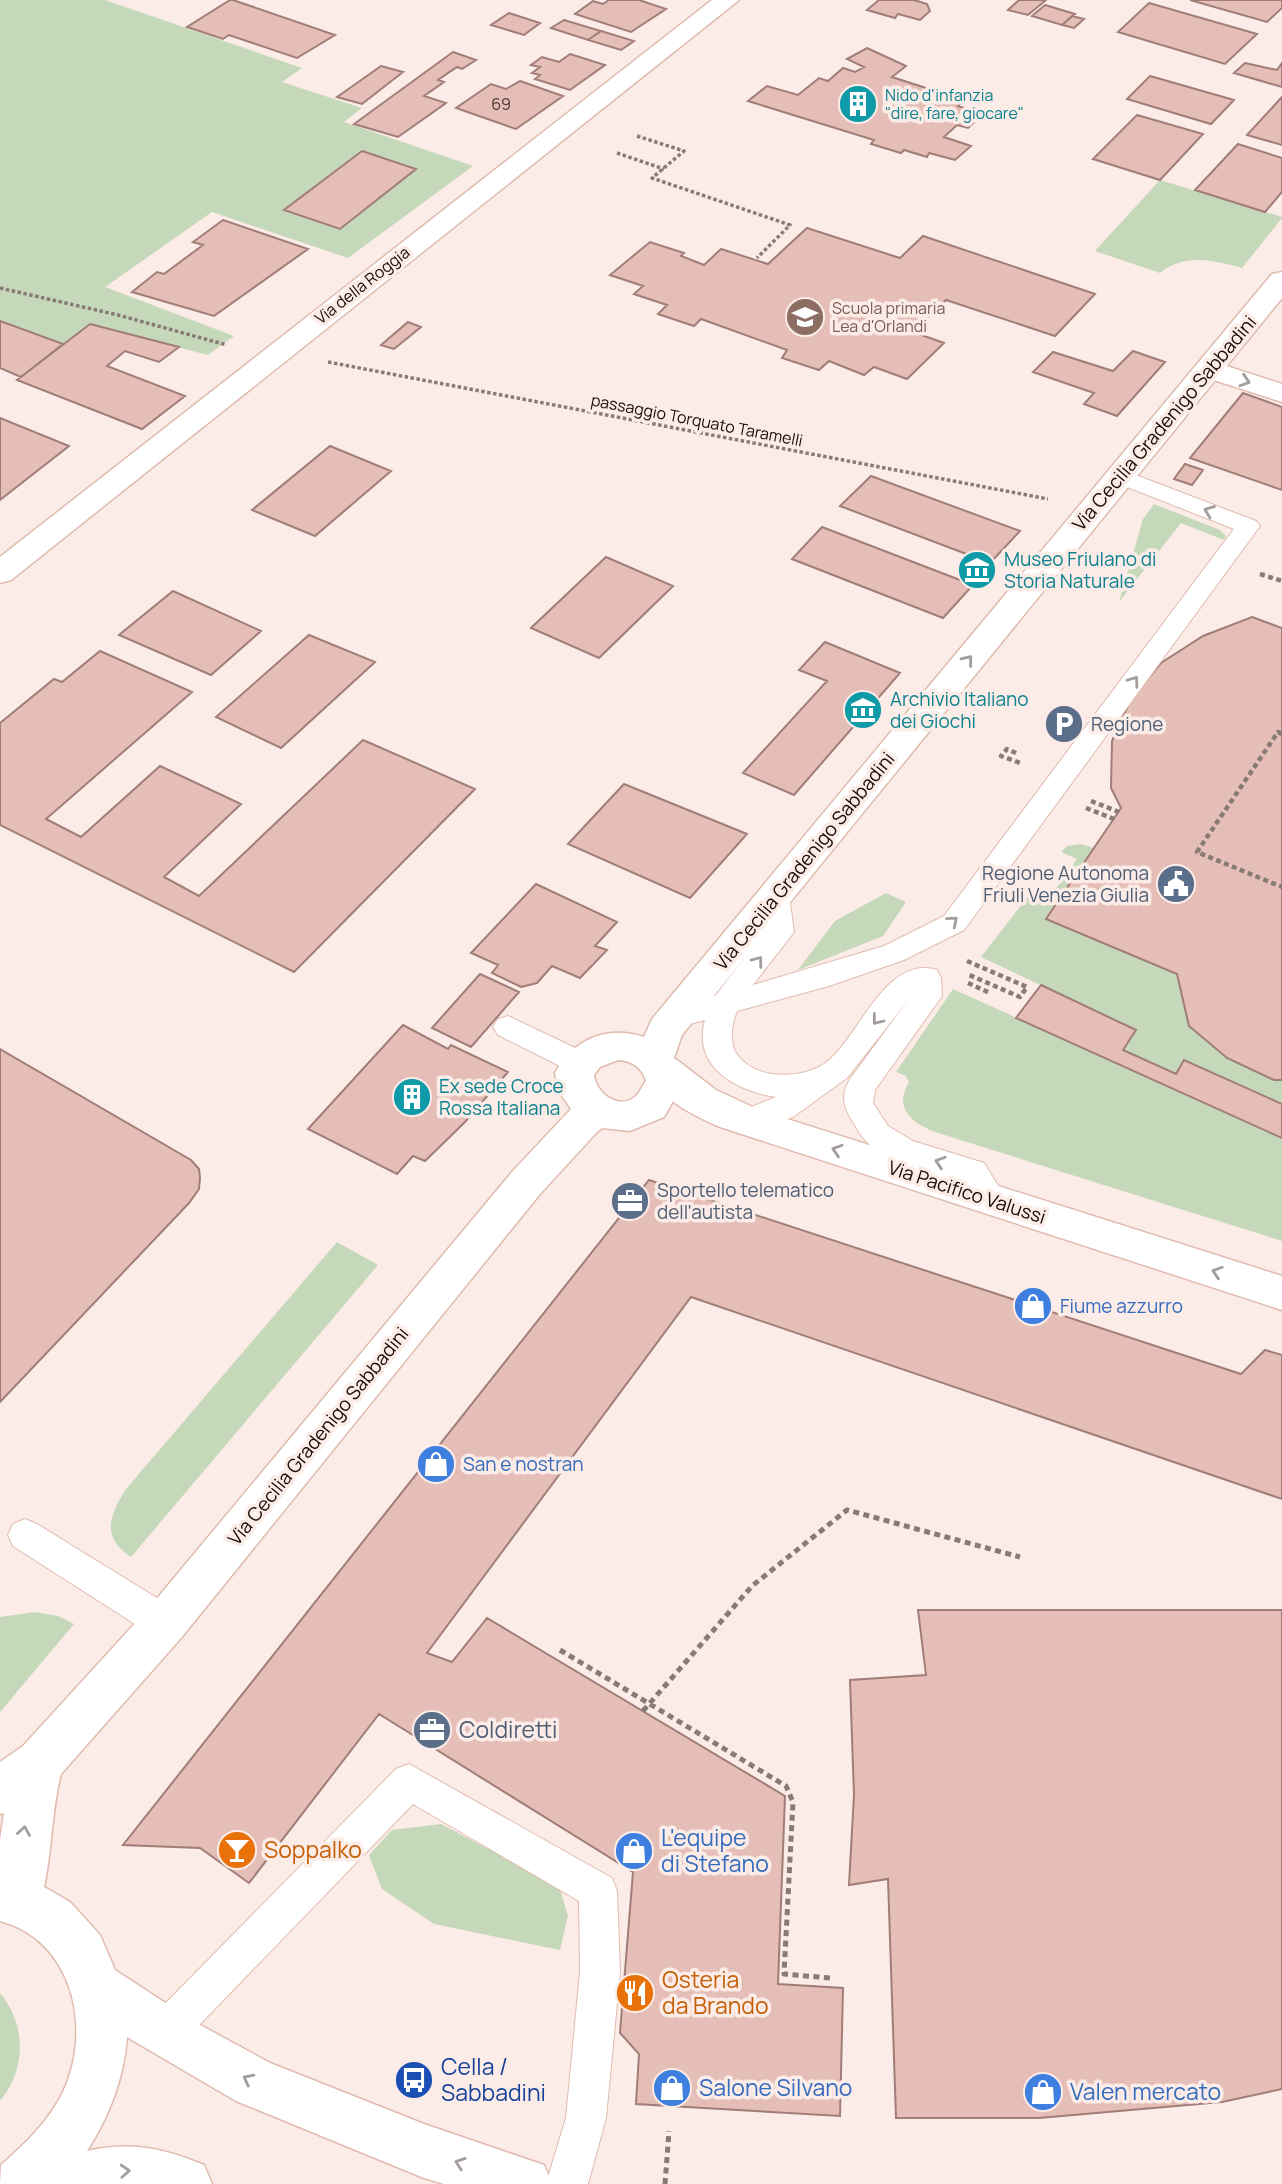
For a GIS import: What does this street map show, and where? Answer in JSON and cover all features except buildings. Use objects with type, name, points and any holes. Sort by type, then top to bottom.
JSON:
[{"type":"street","name":"Via della Roggia","points":[[0,573],[726,0]]},
{"type":"street","name":"Via Cecilia Gradenigo Sabbadini","points":[[0,1791],[40,1762],[165,1623],[526,1183],[583,1121],[596,1111],[626,1116],[654,1104],[665,1082],[659,1064],[665,1029],[1282,280]]},
{"type":"street","points":[[1208,369],[1282,393]]},
{"type":"street","points":[[596,1111],[578,1095],[574,1084],[580,1063],[589,1054],[616,1045],[644,1051],[659,1064]]},
{"type":"street","name":"Via Pacifico Valussi","points":[[659,1064],[687,1093],[710,1107],[747,1121],[1282,1293]]},
{"type":"street","name":"Via Cecilia Gradenigo Sabbadini","points":[[8,1897],[40,1762]]},
{"type":"street","points":[[8,1897],[54,1918],[81,1949],[98,1988],[103,2018],[102,2050],[94,2082],[80,2114],[62,2144],[38,2170],[20,2184]]},
{"type":"street","points":[[98,1988],[165,2032],[254,2083],[425,2151],[525,2184]]},
{"type":"street","points":[[64,2184],[108,2172],[140,2170],[185,2184]]},
{"type":"lane","points":[[676,1017],[842,971],[894,953],[954,923],[1248,526],[1120,476]]},
{"type":"lane","points":[[775,895],[780,932],[727,1002],[718,1023],[719,1048],[733,1071],[745,1079],[773,1086],[808,1084],[827,1078]]},
{"type":"lane","points":[[747,1121],[782,1109],[827,1078],[837,1070],[904,986],[927,978],[928,996],[860,1087],[858,1104],[877,1134],[891,1144],[973,1172],[992,1200]]},
{"type":"lane","points":[[508,1027],[580,1063]]},
{"type":"lane","points":[[25,1535],[165,1623]]},
{"type":"lane","points":[[165,2032],[409,1782],[598,1891],[600,1972],[586,2118],[567,2184]]},
{"type":"path","points":[[637,136],[684,151],[652,178],[790,225],[757,258]]},
{"type":"path","points":[[617,153],[664,169]]},
{"type":"path","points":[[0,288],[118,315],[223,344]]},
{"type":"path","name":"passaggio Torquato Taramelli","points":[[327,362],[1049,499]]},
{"type":"path","points":[[1282,734],[1278,732],[1197,852],[1282,887]]},
{"type":"path","points":[[1010,759],[1001,756],[1007,749],[1016,753]]},
{"type":"path","points":[[1083,798],[1119,812]]},
{"type":"path","points":[[1078,805],[1114,819]]},
{"type":"path","points":[[955,955],[1027,987],[1020,997],[967,974],[962,981],[990,993]]},
{"type":"path","points":[[643,1711],[752,1586],[847,1510],[1020,1557]]},
{"type":"path","points":[[560,1650],[786,1786],[793,1802],[784,1974],[830,1978]]},
{"type":"path","points":[[665,2183],[669,2131]]},
{"type":"green space","points":[[0,0],[105,0],[302,68],[282,82],[362,108],[344,122],[473,166],[348,258],[212,212],[105,287],[234,336],[208,355],[90,325],[63,344],[0,321]]},
{"type":"green space","points":[[1160,180],[1282,218],[1242,268],[1200,260],[1179,263],[1160,273],[1095,251]]},
{"type":"green space","points":[[1154,504],[1220,530],[1226,536],[1224,540],[1181,523],[1119,602],[1143,519]]},
{"type":"green space","points":[[1081,844],[1094,848],[1046,919],[1177,974],[1189,1026],[1227,1058],[1274,1080],[1282,1080],[1282,1104],[1185,1060],[1176,1074],[1123,1050],[1135,1030],[981,957],[1033,890],[1050,897],[1077,859],[1061,852],[1067,846]]},
{"type":"green space","points":[[886,893],[906,902],[883,936],[798,970],[835,921]]},
{"type":"green space","points":[[953,989],[1282,1138],[1282,1241],[935,1132],[912,1119],[903,1100],[909,1082],[906,1076],[896,1072]]},
{"type":"green space","points":[[337,1242],[378,1265],[131,1557],[115,1542],[111,1526],[115,1508],[126,1489]]},
{"type":"green space","points":[[35,1612],[58,1616],[74,1624],[0,1712],[0,1617]]},
{"type":"green space","points":[[441,1824],[559,1886],[568,1916],[560,1950],[434,1924],[382,1889],[369,1855],[392,1830]]},
{"type":"green space","points":[[0,1993],[15,2019],[20,2047],[15,2075],[0,2101]]},
{"type":"place","name":"Nido d'infanzia \"dire, fare, giocare\"","points":[[858,104]]},
{"type":"place","name":"Scuola primaria Lea d'Orlandi","points":[[805,317]]},
{"type":"place","name":"Museo Friulano di Storia Naturale","points":[[977,570]]},
{"type":"place","name":"Archivio Italiano dei Giochi","points":[[863,710]]},
{"type":"place","name":"Regione","points":[[1064,724]]},
{"type":"place","name":"Regione Autonoma Friuli Venezia Giulia","points":[[1176,884]]},
{"type":"place","name":"Ex sede Croce Rossa Italiana","points":[[412,1097]]},
{"type":"place","name":"Sportello telematico dell'autista","points":[[630,1201]]},
{"type":"place","name":"Fiume azzurro","points":[[1033,1306]]},
{"type":"place","name":"San e nostran","points":[[436,1464]]},
{"type":"place","name":"Coldiretti","points":[[432,1730]]},
{"type":"place","name":"Soppalko","points":[[237,1850]]},
{"type":"place","name":"L'equipe di Stefano","points":[[634,1851]]},
{"type":"place","name":"Osteria da Brando","points":[[635,1993]]},
{"type":"place","name":"Cella / Sabbadini","points":[[414,2080]]},
{"type":"place","name":"Salone Silvano","points":[[672,2088]]},
{"type":"place","name":"Valen mercato","points":[[1043,2092]]}]
